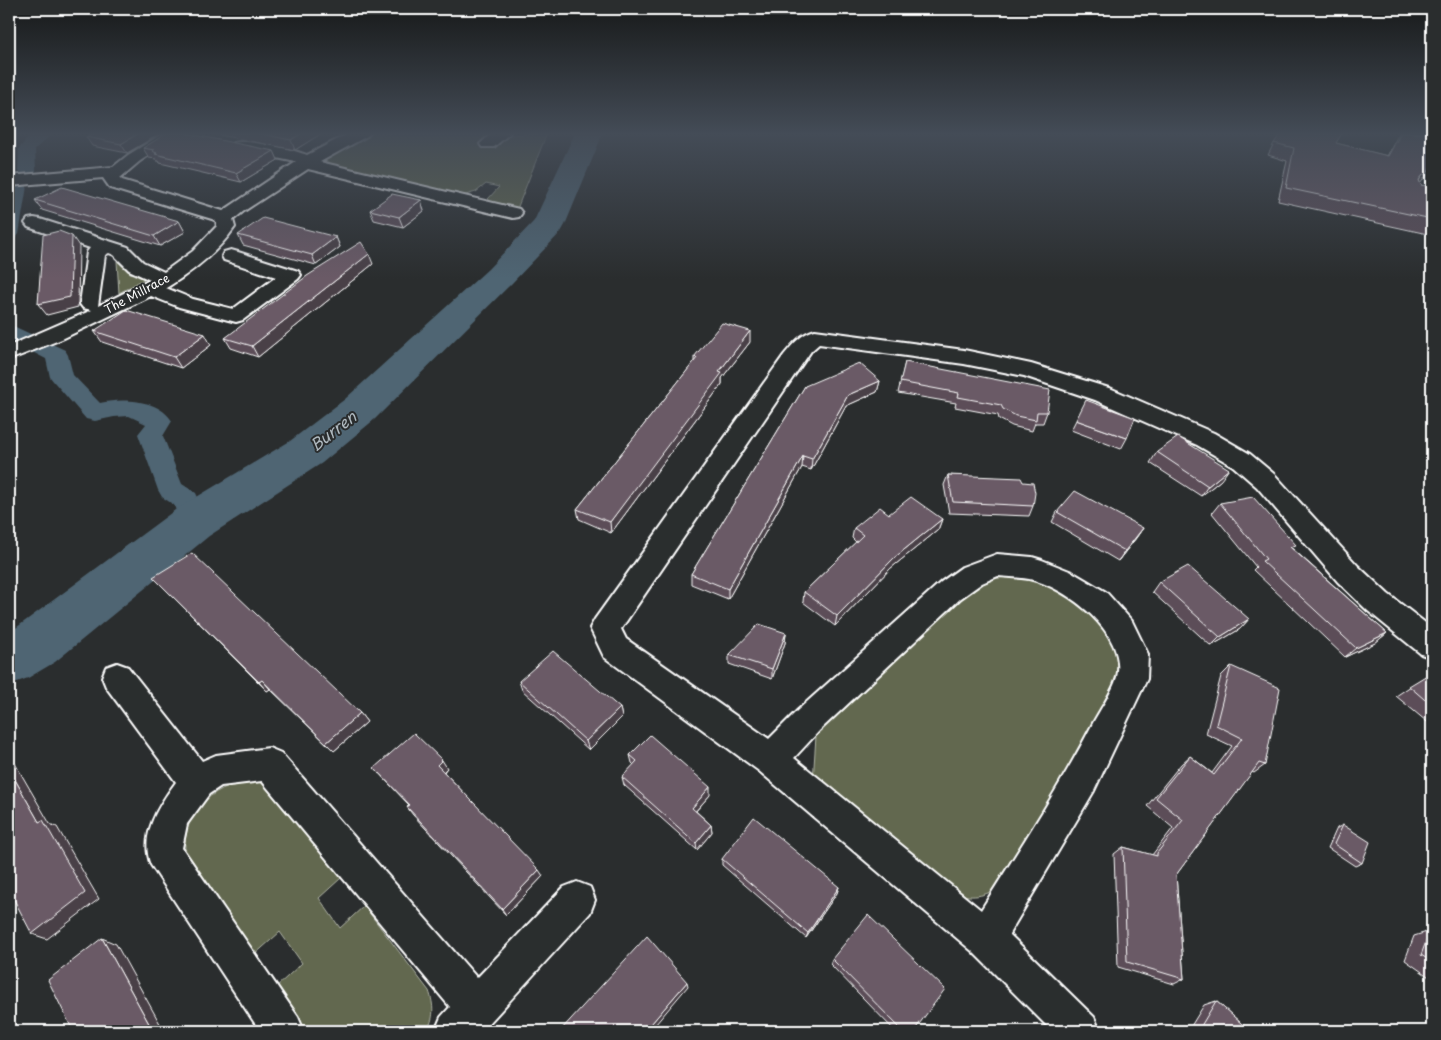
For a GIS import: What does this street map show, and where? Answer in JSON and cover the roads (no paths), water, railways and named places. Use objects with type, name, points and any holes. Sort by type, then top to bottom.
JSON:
[{"type":"street","points":[[114,182],[116,184],[218,215],[224,219],[279,182]]},
{"type":"street","points":[[394,182],[479,197],[513,213]]},
{"type":"street","name":"The Millrace","points":[[14,351],[45,339],[158,284],[181,269],[218,237],[226,227],[224,219]]},
{"type":"street","points":[[34,223],[121,251],[158,284],[186,303],[236,316],[291,275],[240,264]]},
{"type":"street","points":[[90,304],[96,252],[107,247]]},
{"type":"street","points":[[1080,1031],[985,938],[771,760],[615,648],[605,628],[803,346],[815,337],[964,357],[1013,366],[1120,401],[1187,429],[1252,468],[1309,527],[1348,574],[1386,610],[1432,645]]},
{"type":"street","points":[[771,760],[809,720],[951,590],[972,575],[997,565],[1032,568],[1062,580],[1096,600],[1122,630],[1133,654],[1132,680],[1082,779],[985,938]]},
{"type":"street","points":[[116,677],[197,782]]},
{"type":"street","points":[[284,1031],[164,852],[171,817],[197,782],[216,771],[269,764],[465,1019],[577,900]]},
{"type":"water","points":[[28,634],[44,651],[9,672],[9,647]]},
{"type":"waterway","name":"Burren","points":[[9,661],[36,645],[192,523],[306,452],[360,409],[500,276],[549,225],[568,182]]},
{"type":"waterway","points":[[9,234],[18,186]]},
{"type":"waterway","points":[[9,331],[57,355],[62,377],[95,413],[129,408],[160,421],[157,428],[150,434],[171,490],[186,500],[192,523]]}]
